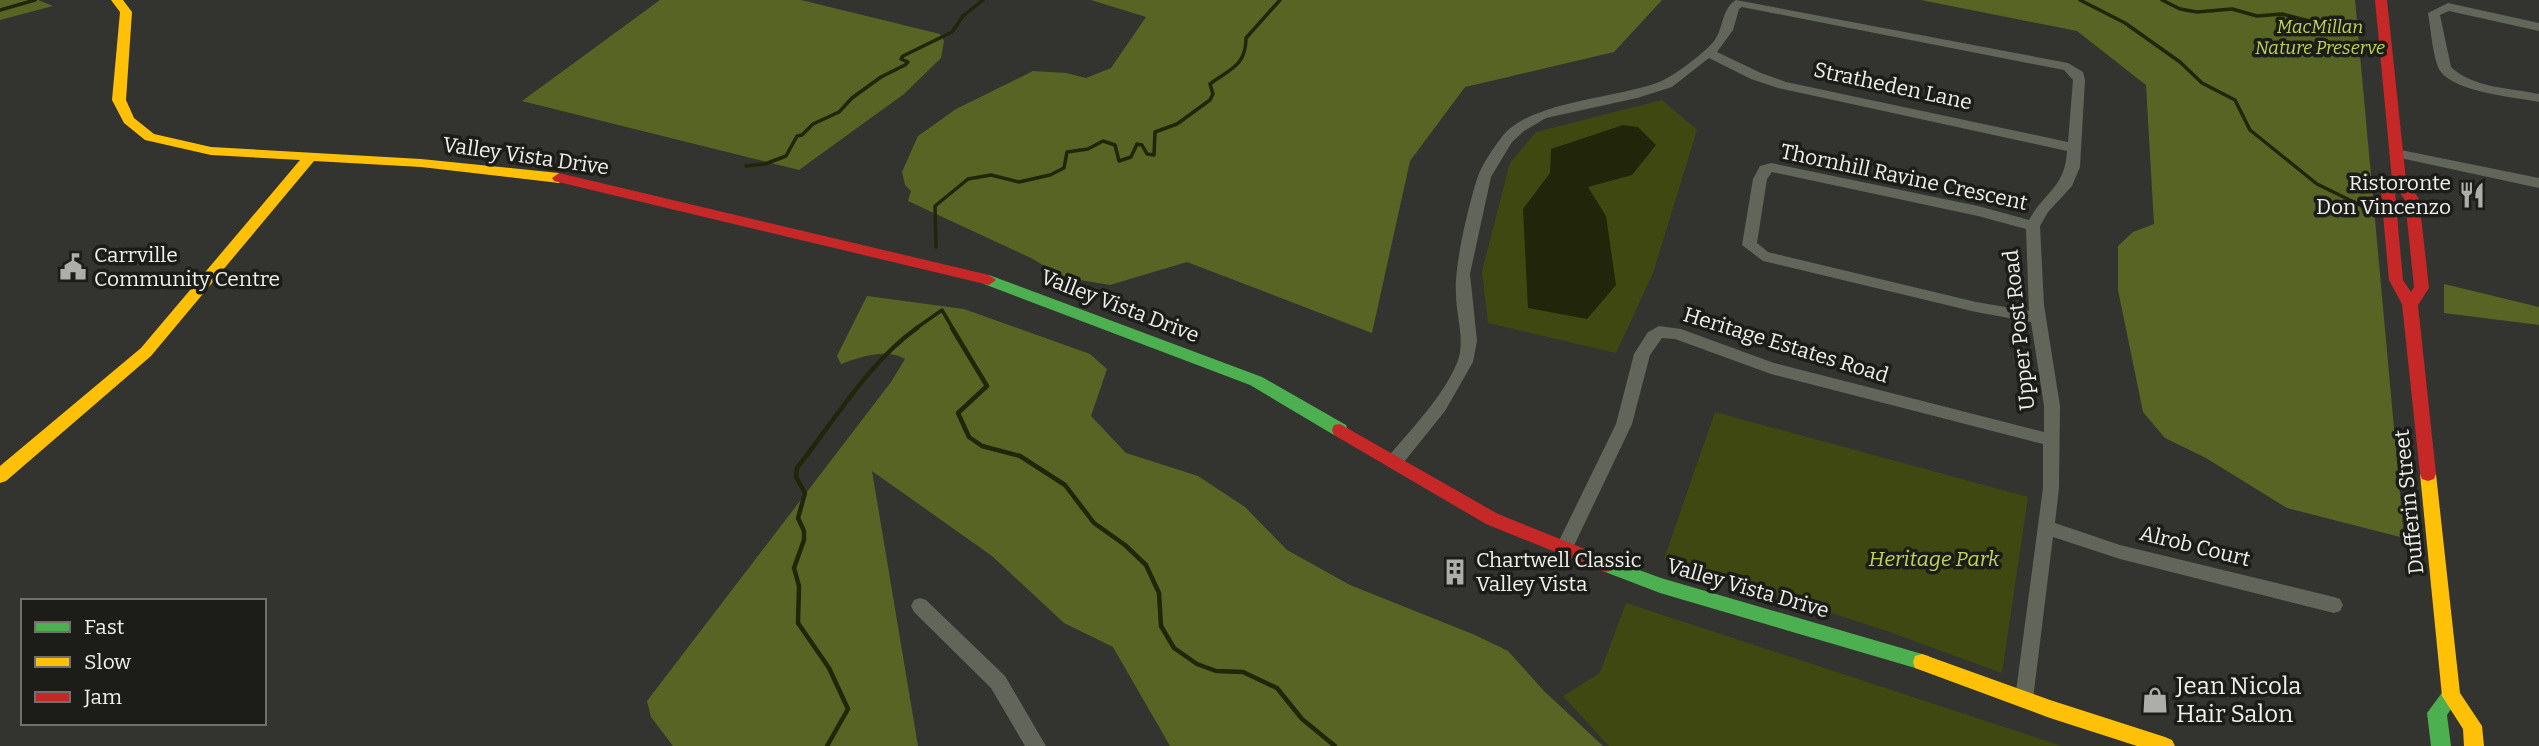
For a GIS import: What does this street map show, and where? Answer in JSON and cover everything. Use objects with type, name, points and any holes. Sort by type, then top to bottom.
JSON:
[{"type":"street","name":"Valley Vista Drive","points":[[117,0],[126,12],[119,100],[129,120],[150,137],[211,151],[421,163],[575,180],[1000,283],[1256,381],[1492,519],[1564,549],[1660,585],[1895,652],[2165,746]]},
{"type":"street","name":"Dufferin Street","points":[[2381,0],[2399,181],[2412,199],[2422,288],[2410,304]]},
{"type":"street","name":"Upper Post Road","points":[[1394,461],[1439,407],[1465,362],[1469,341],[1463,296],[1464,274],[1483,177],[1507,139],[1519,128],[1542,115],[1657,88],[1709,53],[1725,34],[1733,7],[1743,3],[2060,64],[2074,71],[2079,80],[2073,167],[2067,183],[2042,209],[2033,226],[2037,318],[2050,390],[2051,488],[2024,699]]},
{"type":"street","points":[[2539,27],[2448,7],[2434,13],[2445,68],[2449,74],[2472,84],[2539,98]]},
{"type":"street","name":"Stratheden Lane","points":[[1709,53],[1756,76],[1783,85],[2074,148]]},
{"type":"street","points":[[2396,153],[2539,183]]},
{"type":"street","points":[[0,476],[146,352],[312,156]]},
{"type":"street","name":"Thornhill Ravine Crescent","points":[[2033,226],[1969,209],[1771,167],[1765,169],[1760,178],[1749,245],[1754,251],[1771,258],[1976,307],[2037,318]]},
{"type":"street","name":"Dufferin Street","points":[[2399,181],[2388,192],[2396,280],[2410,304],[2451,696],[2472,726],[2474,746]]},
{"type":"street","name":"Heritage Estates Road","points":[[1564,549],[1624,424],[1642,354],[1653,336],[1659,332],[1676,333],[1771,368],[2051,440]]},
{"type":"street","name":"Alrob Court","points":[[2046,527],[2120,552],[2334,605]]},
{"type":"street","points":[[920,606],[998,682],[1036,746]]},
{"type":"street","name":"Dufferin Street","points":[[2441,746],[2437,713],[2451,696]]},
{"type":"green space","points":[[0,0],[38,0],[53,6],[0,20]]},
{"type":"green space","points":[[660,0],[801,0],[940,34],[944,41],[941,58],[904,94],[799,170],[522,101]]},
{"type":"green space","points":[[1091,0],[1662,0],[1614,52],[1465,87],[1410,161],[1372,333],[1187,262],[1110,285],[1062,277],[1033,259],[908,201],[911,191],[905,185],[902,172],[918,136],[956,109],[1033,71],[1066,73],[1086,78],[1111,68],[1146,17]]},
{"type":"green space","name":"MacMillan Nature Preserve","points":[[1921,0],[2355,0],[2404,538],[2287,508],[2206,458],[2165,438],[2143,412],[2118,290],[2118,246],[2133,232],[2154,224],[2146,85],[2077,31]]},
{"type":"green space","points":[[1662,100],[1697,130],[1653,273],[1616,353],[1488,323],[1482,271],[1510,163],[1536,132]]},
{"type":"green space","points":[[2444,284],[2539,307],[2539,325],[2444,313]]},
{"type":"green space","points":[[867,296],[964,309],[1090,354],[1107,369],[1091,416],[1126,453],[1198,476],[1245,507],[1287,550],[1350,585],[1508,651],[1544,691],[1603,746],[1170,746],[1113,647],[1064,623],[992,556],[872,471],[918,746],[673,746],[651,717],[647,701],[891,382],[905,359],[882,354],[841,364],[837,356]]},
{"type":"green space","name":"Heritage Park","points":[[1715,412],[2028,497],[2002,673],[1887,631],[1664,559]]},
{"type":"green space","points":[[1626,603],[2062,746],[1609,746],[1563,696],[1600,673]]},
{"type":"shaded area","points":[[1623,125],[1638,127],[1656,145],[1632,175],[1588,187],[1606,216],[1616,285],[1587,319],[1528,308],[1523,209],[1550,173],[1551,149]]},
{"type":"waterway","points":[[0,10],[35,0]]},
{"type":"waterway","points":[[746,166],[765,164],[786,156],[797,136],[802,135],[813,124],[839,112],[852,98],[881,77],[905,65],[908,62],[901,59],[903,56],[952,32],[963,16],[983,0]]},
{"type":"waterway","points":[[936,247],[935,206],[968,179],[991,175],[1019,182],[1050,175],[1064,168],[1067,152],[1088,149],[1103,141],[1115,145],[1119,161],[1131,157],[1137,144],[1142,145],[1147,154],[1154,155],[1155,132],[1177,124],[1210,100],[1213,94],[1210,84],[1236,66],[1243,55],[1246,38],[1280,0]]},
{"type":"waterway","points":[[2080,0],[2125,23],[2180,62],[2202,83],[2235,100],[2250,130],[2317,184],[2364,207]]},
{"type":"waterway","points":[[2162,0],[2180,9],[2197,12],[2232,9],[2257,16],[2282,14],[2349,31]]},
{"type":"waterway","points":[[915,329],[942,310],[953,329]]},
{"type":"waterway","points":[[827,746],[848,709],[829,668],[798,623],[799,586],[794,568],[804,540],[804,531],[798,518],[805,493],[796,477],[797,468],[868,375],[917,328]]},
{"type":"waterway","points":[[952,328],[987,386],[958,413],[969,437],[982,446],[1020,456],[1065,485],[1094,523],[1125,545],[1146,565],[1159,593],[1161,626],[1174,648],[1197,664],[1216,671],[1243,672],[1277,688],[1302,719],[1335,746]]},
{"type":"traffic: fast","points":[[989,280],[1256,381],[1340,430]]},
{"type":"traffic: fast","points":[[1606,565],[1660,585],[1922,662]]},
{"type":"traffic: fast","points":[[2441,746],[2437,713],[2451,696]]},
{"type":"traffic: slow","points":[[117,0],[126,12],[119,100],[129,120],[150,137],[211,151],[421,163],[559,178]]},
{"type":"traffic: slow","points":[[0,476],[146,352],[311,156]]},
{"type":"traffic: slow","points":[[2428,474],[2451,696],[2472,726],[2474,746]]},
{"type":"traffic: slow","points":[[1922,662],[2050,709],[2165,746]]},
{"type":"traffic: jam","points":[[2381,0],[2399,181],[2412,199],[2422,288],[2410,304]]},
{"type":"traffic: jam","points":[[559,178],[989,280]]},
{"type":"traffic: jam","points":[[2399,181],[2388,192],[2396,280],[2410,304],[2428,474]]},
{"type":"traffic: jam","points":[[1340,430],[1492,519],[1606,565]]},
{"type":"place","name":"Ristoronte Don Vincenzo","points":[[2472,195]]},
{"type":"place","name":"Carrville Community Centre","points":[[73,267]]},
{"type":"place","name":"Chartwell Classic Valley Vista","points":[[1455,572]]},
{"type":"place","name":"Jean Nicola Hair Salon","points":[[2155,700]]}]
